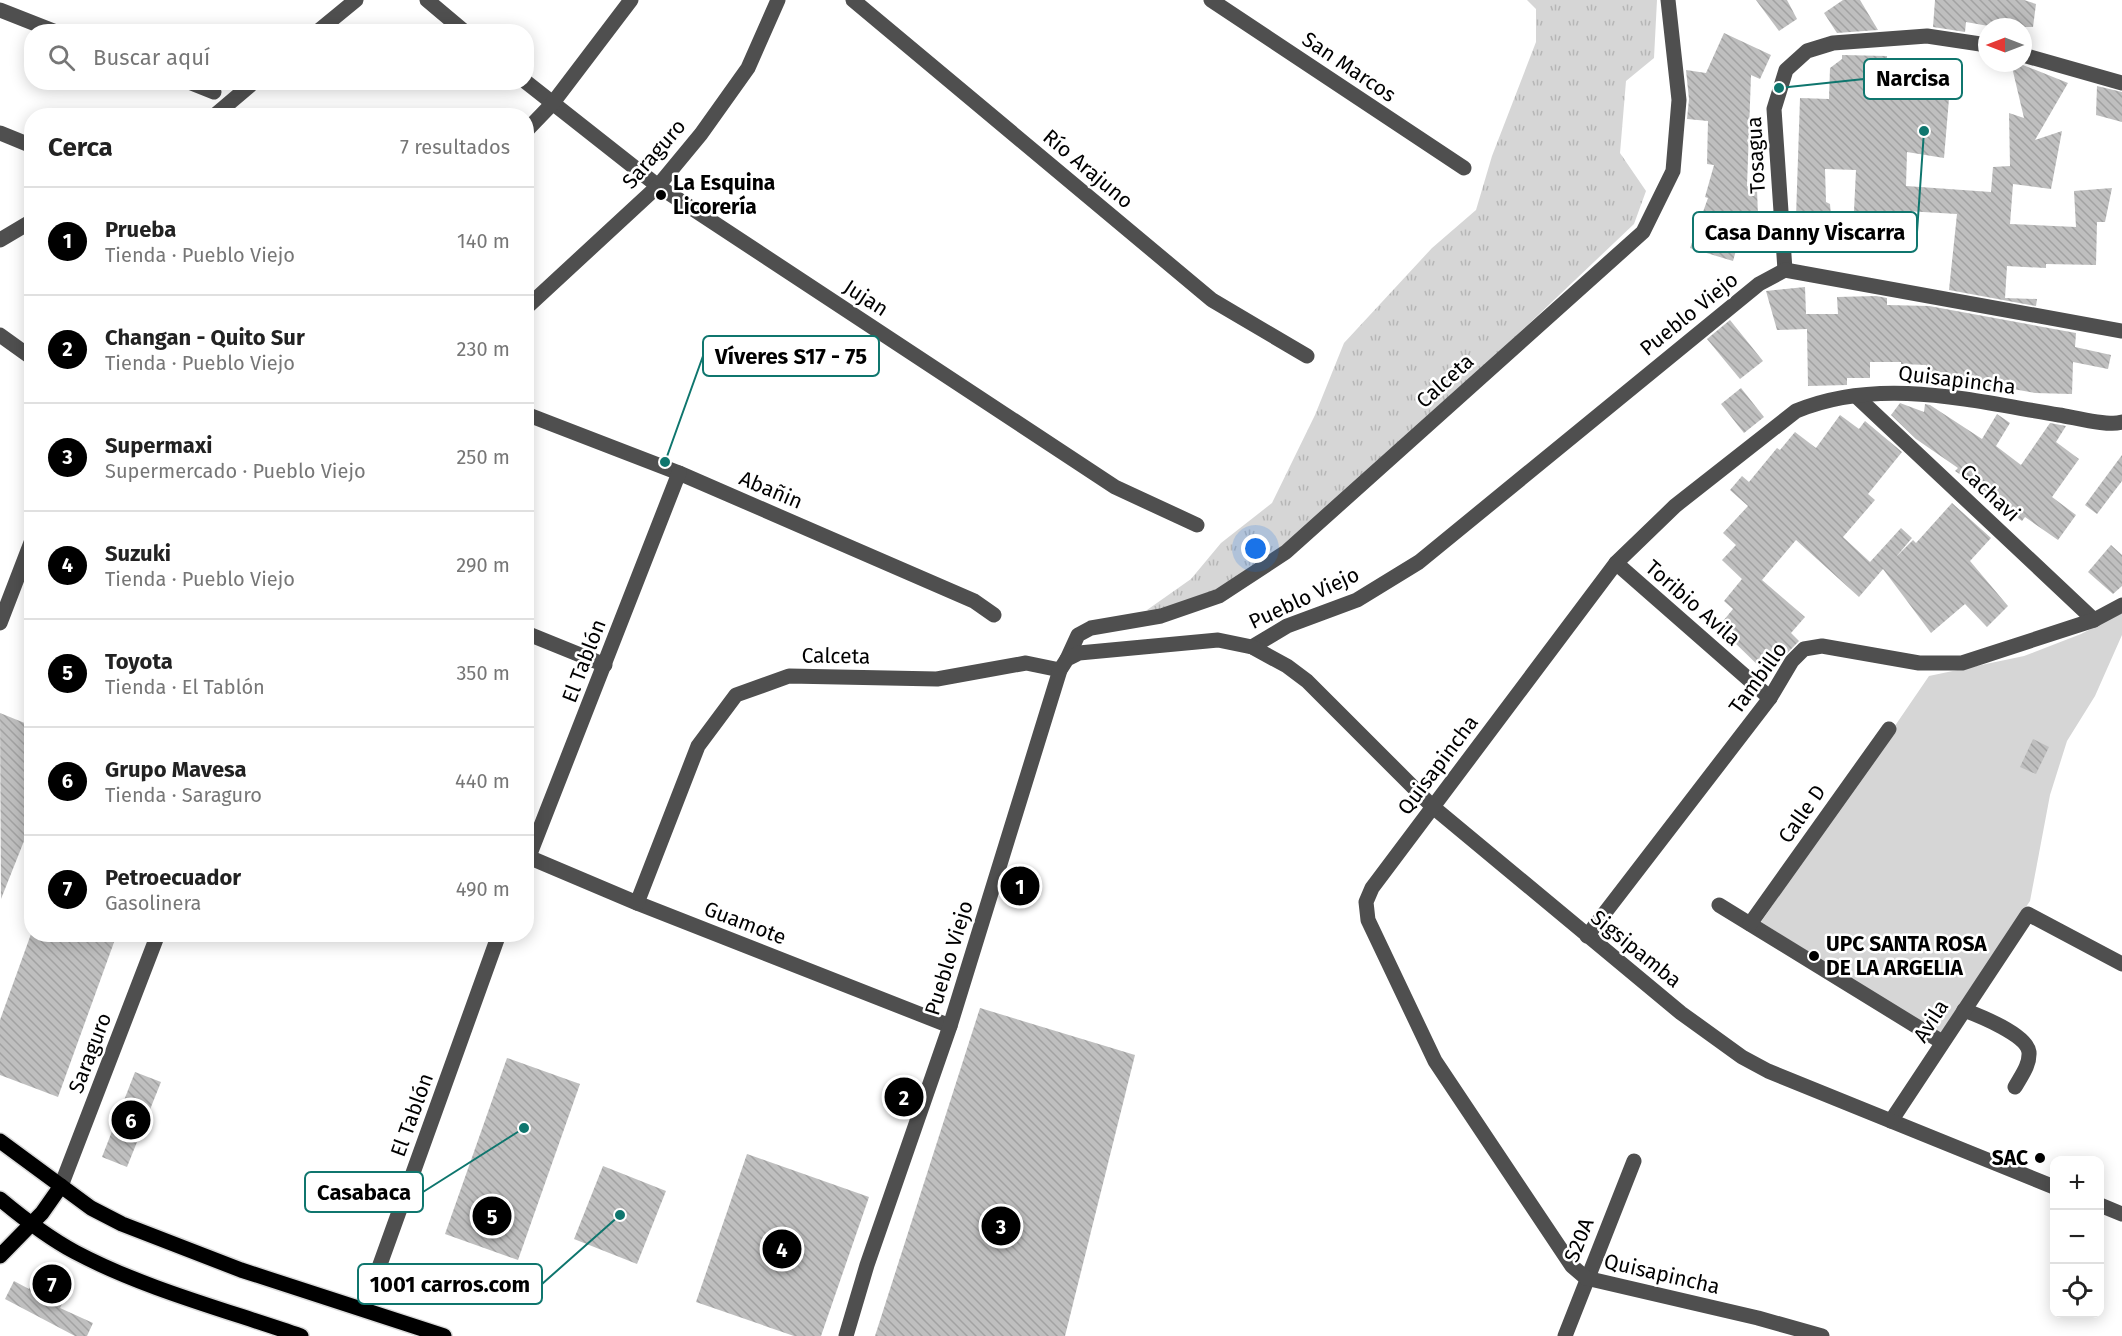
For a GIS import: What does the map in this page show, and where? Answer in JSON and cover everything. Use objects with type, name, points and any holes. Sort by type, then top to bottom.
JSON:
[{"type":"main road","points":[[0,1141],[91,1208],[122,1224],[241,1270],[444,1336]]},
{"type":"main road","points":[[0,1256],[52,1201],[61,1186]]},
{"type":"main road","points":[[0,1199],[31,1225],[75,1252],[125,1275],[301,1336]]},
{"type":"street","points":[[327,24],[356,0]]},
{"type":"street","points":[[428,0],[456,24]]},
{"type":"street","points":[[534,123],[552,104],[632,0]]},
{"type":"street","name":"Saraguro","points":[[534,301],[658,186],[701,134],[748,68],[778,0]]},
{"type":"street","name":"Río Arajuno","points":[[854,0],[1212,300],[1307,356]]},
{"type":"street","name":"San Marcos","points":[[1211,0],[1464,168]]},
{"type":"street","name":"Calceta","points":[[637,903],[698,746],[736,695],[789,676],[937,679],[1026,663],[1064,665],[1078,635],[1091,628],[1161,616],[1219,596],[1287,552],[1643,232],[1673,171],[1678,100],[1668,0]]},
{"type":"street","points":[[0,10],[36,24]]},
{"type":"street","name":"Tosagua","points":[[1785,270],[1773,109],[1786,70],[1807,51],[1833,43],[1927,36],[1978,44]]},
{"type":"street","points":[[2032,58],[2122,83]]},
{"type":"street","name":"Jujan","points":[[534,89],[658,186],[1115,488],[1197,525]]},
{"type":"street","points":[[209,90],[214,92]]},
{"type":"street","points":[[223,108],[245,90]]},
{"type":"street","points":[[0,133],[24,143]]},
{"type":"street","points":[[0,240],[24,226]]},
{"type":"street","points":[[1785,270],[2122,332]]},
{"type":"street","name":"Pueblo Viejo","points":[[846,1336],[867,1265],[950,1026],[1064,665],[1079,653],[1218,640],[1252,647],[1287,626],[1357,600],[1419,562],[1760,284],[1785,270]]},
{"type":"street","points":[[0,334],[24,352]]},
{"type":"street","name":"Quisapincha","points":[[1822,1336],[1779,1323],[1586,1278],[1560,1251],[1435,1060],[1368,920],[1366,902],[1372,888],[1616,563],[1675,506],[1796,411],[1814,404],[1888,392],[1924,393],[2100,421],[2122,422]]},
{"type":"street","name":"Cachavi","points":[[1857,397],[2094,620]]},
{"type":"street","name":"Abañin","points":[[534,417],[679,473],[974,601],[994,615]]},
{"type":"street","name":"El Tablón","points":[[534,842],[679,473]]},
{"type":"street","points":[[0,623],[24,561]]},
{"type":"street","name":"Toribio Avila","points":[[1616,563],[1770,698]]},
{"type":"street","name":"Tambillo","points":[[1587,936],[1770,698],[1792,661],[1804,650],[1822,646],[1919,663],[1962,663],[2094,620],[2122,605]]},
{"type":"street","points":[[534,636],[605,664]]},
{"type":"street","name":"Sigsipamba","points":[[1252,647],[1287,666],[1307,681],[1433,807],[1681,1013],[1742,1057],[1768,1071],[2050,1185]]},
{"type":"street","name":"Calle D","points":[[1749,924],[1889,729]]},
{"type":"street","name":"Guamote","points":[[534,862],[950,1026]]},
{"type":"street","points":[[1719,905],[1942,1042]]},
{"type":"street","name":"Avila","points":[[1891,1121],[2028,914],[2122,964]]},
{"type":"street","name":"Saraguro","points":[[61,1186],[155,942]]},
{"type":"street","name":"El Tablón","points":[[364,1309],[496,942]]},
{"type":"street","points":[[1964,1010],[2024,1041],[2029,1052],[2027,1065],[2015,1087]]},
{"type":"street","name":"S20A","points":[[1565,1336],[1634,1161]]},
{"type":"street","points":[[2104,1207],[2122,1214]]},
{"type":"green space","points":[[1527,0],[1657,0],[1654,58],[1626,81],[1620,153],[1646,191],[1634,224],[1317,525],[1222,592],[1156,616],[1147,610],[1191,579],[1221,543],[1272,503],[1315,415],[1344,343],[1432,248],[1476,210],[1492,156],[1536,42],[1536,9]]},
{"type":"green space","points":[[2122,613],[2122,635],[2095,696],[2067,741],[2050,795],[2030,901],[1940,1034],[1761,922],[1929,676],[2024,656],[2081,634]]},
{"type":"building","points":[[1756,0],[1787,0],[1797,19],[1779,31]]},
{"type":"building","points":[[1843,0],[1860,0],[1878,30],[1837,33],[1824,13]]},
{"type":"building","points":[[1935,0],[2024,0],[2036,4],[2033,27],[2032,18],[1978,18],[1978,24],[1966,22],[1965,32],[1933,27]]},
{"type":"building","points":[[1724,33],[1771,55],[1760,79],[1751,75],[1747,186],[1757,189],[1758,216],[1747,212],[1733,261],[1690,248],[1708,198],[1705,197],[1714,165],[1707,164],[1708,121],[1687,119],[1689,99],[1686,70],[1706,73]]},
{"type":"building","points":[[1842,55],[1887,56],[1887,59],[1960,59],[1960,73],[1951,75],[1944,158],[1907,152],[1906,186],[1991,192],[1993,167],[2010,166],[2009,113],[2024,118],[2013,72],[2032,72],[2032,69],[2068,83],[2035,140],[2062,131],[2051,189],[2013,184],[2010,224],[2076,227],[2074,191],[2112,188],[2105,222],[2097,222],[2096,265],[2046,264],[2046,268],[2007,266],[2005,298],[2037,299],[2036,306],[1949,290],[1957,214],[1906,211],[1905,216],[1854,211],[1856,170],[1825,169],[1826,202],[1830,204],[1831,216],[1796,217],[1800,98],[1829,99],[1830,68],[1842,59]]},
{"type":"building","points":[[2097,86],[2122,92],[2122,122],[2096,115]]},
{"type":"building","points":[[1805,287],[1806,314],[1838,314],[1837,297],[1876,296],[1887,298],[1887,305],[1929,306],[2076,333],[2075,347],[2111,355],[2108,369],[2073,362],[2072,394],[2035,393],[2013,389],[2014,387],[1953,386],[1956,388],[1926,385],[1926,365],[1901,364],[1901,362],[1870,362],[1870,378],[1847,378],[1847,385],[1808,386],[1807,329],[1777,330],[1766,291]]},
{"type":"building","points":[[1730,320],[1763,361],[1740,379],[1707,339]]},
{"type":"building","points":[[1741,388],[1764,417],[1744,433],[1721,404]]},
{"type":"building","points":[[1900,403],[1924,412],[1925,404],[1930,405],[1982,439],[1997,414],[2010,423],[1996,446],[2021,465],[2050,423],[2066,426],[2056,442],[2079,459],[2052,497],[2076,515],[2058,540],[2025,517],[2022,521],[2002,506],[2004,503],[1955,471],[1958,468],[1916,439],[1891,415]]},
{"type":"building","points":[[1840,415],[1859,429],[1865,421],[1902,452],[1868,494],[1875,500],[1843,537],[1870,562],[1901,528],[1912,538],[1896,557],[1913,540],[1916,543],[1952,503],[1991,538],[1970,561],[2008,606],[1987,627],[1965,604],[1931,633],[1883,569],[1859,597],[1796,540],[1762,580],[1805,617],[1791,633],[1799,641],[1767,674],[1732,640],[1738,635],[1723,621],[1733,609],[1724,601],[1742,579],[1722,560],[1736,545],[1723,533],[1748,506],[1730,490],[1742,476],[1749,482],[1777,448],[1780,450],[1795,432],[1816,448]]},
{"type":"building","points":[[2122,455],[2122,481],[2097,514],[2085,505]]},
{"type":"building","points":[[2111,545],[2122,555],[2122,586],[2113,594],[2088,572]]},
{"type":"building","points":[[0,713],[24,723],[24,841],[1,899]]},
{"type":"building","points":[[2033,739],[2049,747],[2036,774],[2020,767]]},
{"type":"building","points":[[28,942],[114,942],[58,1097],[0,1075],[0,1020]]},
{"type":"building","points":[[980,1008],[1135,1055],[1065,1336],[875,1336]]},
{"type":"building","points":[[507,1058],[580,1084],[518,1260],[445,1234]]},
{"type":"building","points":[[135,1072],[161,1082],[127,1167],[102,1157]]},
{"type":"building","points":[[747,1154],[869,1197],[821,1336],[794,1336],[696,1302]]},
{"type":"building","points":[[603,1166],[666,1191],[637,1264],[574,1239]]},
{"type":"building","points":[[42,1265],[73,1282],[60,1308],[93,1323],[87,1336],[75,1336],[5,1299],[14,1281],[29,1289]]},
{"type":"place","name":"Narcisa","points":[[1779,88]]},
{"type":"place","name":"Casa Danny Viscarra","points":[[1924,131]]},
{"type":"place","name":"La Esquina Licorería","points":[[661,195]]},
{"type":"place","name":"Víveres S17 - 75","points":[[665,462]]},
{"type":"place","name":"Prueba","points":[[1020,886]]},
{"type":"place","name":"UPC SANTA ROSA DE LA ARGELIA","points":[[1814,956]]},
{"type":"place","name":"Changan - Quito Sur","points":[[904,1097]]},
{"type":"place","name":"Grupo Mavesa","points":[[131,1120]]},
{"type":"place","name":"Casabaca","points":[[524,1128]]},
{"type":"place","name":"SAC","points":[[2040,1158]]},
{"type":"place","name":"1001 carros.com","points":[[620,1215]]},
{"type":"place","name":"Toyota","points":[[492,1216]]},
{"type":"place","name":"Supermaxi","points":[[1001,1226]]},
{"type":"place","name":"Suzuki","points":[[782,1249]]},
{"type":"place","name":"Petroecuador","points":[[52,1284]]}]
